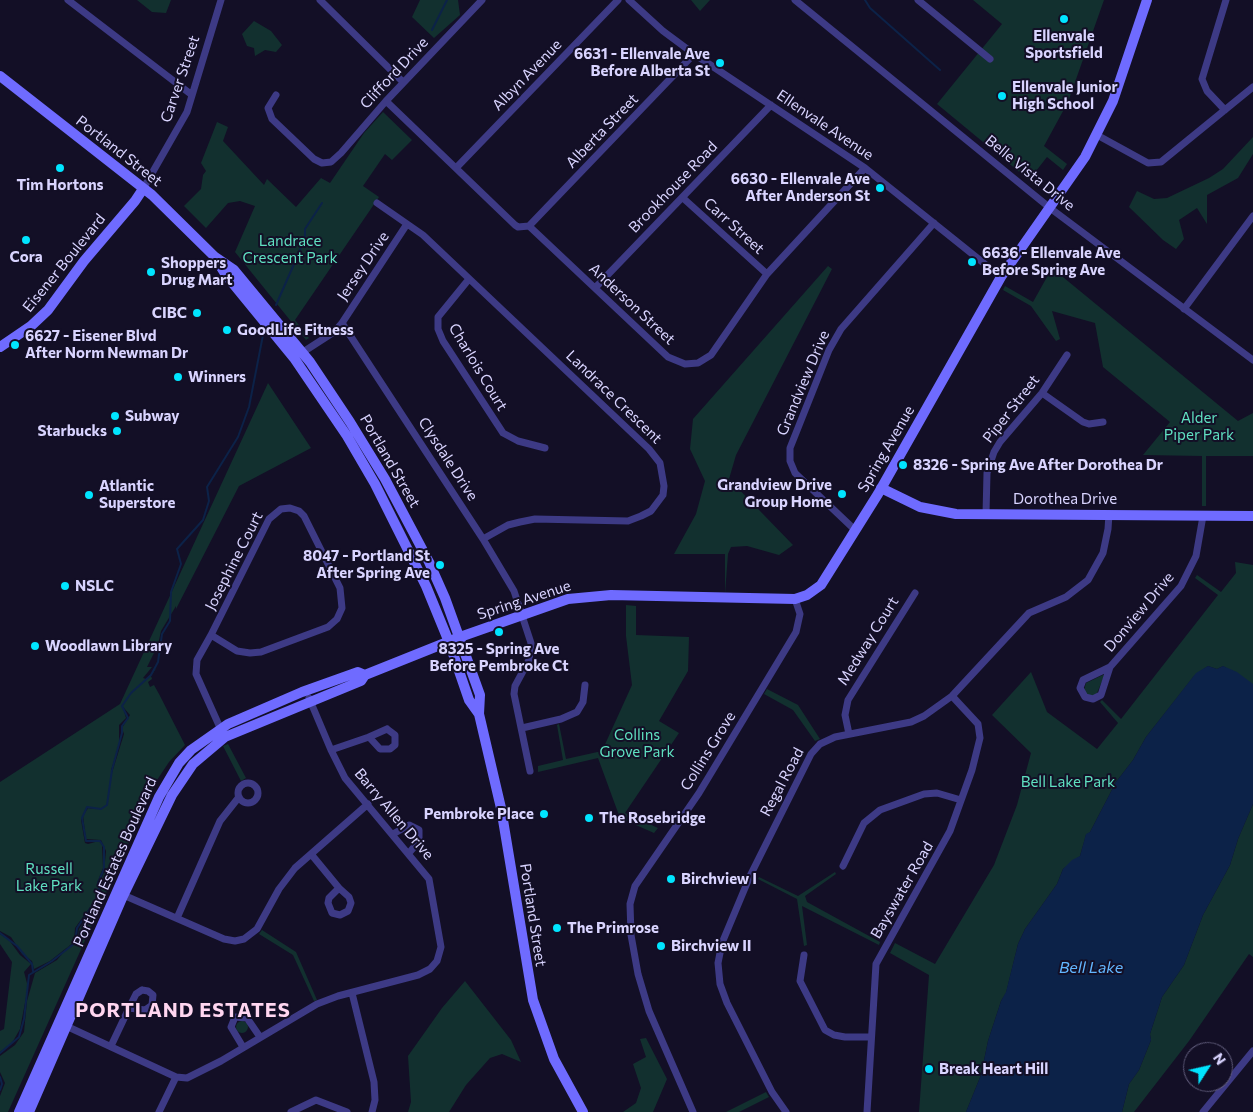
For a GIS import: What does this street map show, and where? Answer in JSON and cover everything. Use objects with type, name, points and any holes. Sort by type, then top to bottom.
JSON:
[{"type":"street","points":[[68,0],[192,95]]},
{"type":"street","name":"Carver Street","points":[[143,189],[180,125],[192,95],[221,0]]},
{"type":"street","points":[[320,0],[404,82]]},
{"type":"street","name":"Albyn Avenue","points":[[456,168],[618,0]]},
{"type":"street","name":"Ellenvale Avenue","points":[[629,0],[663,31],[694,54],[865,168],[1001,277]]},
{"type":"street","points":[[918,0],[990,59]]},
{"type":"street","name":"Spring Avenue","points":[[460,637],[568,600],[594,596],[795,600],[808,595],[826,580],[881,488],[1001,277],[1071,180],[1097,135],[1116,94],[1147,0]]},
{"type":"street","points":[[1225,110],[1207,91],[1202,79],[1226,0]]},
{"type":"street","name":"Clifford Drive","points":[[276,95],[268,108],[270,117],[314,159],[327,164],[336,159],[386,101],[478,1]]},
{"type":"street","name":"Belle Vista Drive","points":[[797,1],[1050,208],[1253,360]]},
{"type":"street","name":"Alberta Street","points":[[529,226],[694,54]]},
{"type":"street","name":"Portland Street","points":[[0,76],[143,189],[187,227],[215,257],[226,275],[298,356],[350,422],[385,479],[429,562],[460,637],[480,695],[479,714],[499,798],[532,1000],[554,1059],[583,1112]]},
{"type":"street","points":[[1097,135],[1148,163],[1157,163],[1168,158],[1253,87]]},
{"type":"street","name":"Anderson Street","points":[[386,101],[515,225],[518,227],[529,226],[668,357],[685,364],[704,360],[716,349],[767,274],[865,168]]},
{"type":"street","name":"Brookhouse Road","points":[[595,288],[771,105]]},
{"type":"street","name":"Eisener Boulevard","points":[[0,347],[31,326],[48,310],[84,261],[143,189]]},
{"type":"street","name":"Carr Street","points":[[683,198],[767,274]]},
{"type":"street","name":"Landrace Crescent","points":[[378,203],[423,235],[656,456],[664,475],[664,486],[659,502],[651,511],[628,521],[535,519],[508,525],[483,539]]},
{"type":"street","points":[[1184,309],[1253,216]]},
{"type":"street","name":"Grandview Drive","points":[[856,530],[795,474],[790,461],[790,448],[830,350],[841,329],[934,223]]},
{"type":"street","name":"Jersey Drive","points":[[298,356],[334,332],[407,224]]},
{"type":"street","name":"Charlois Court","points":[[469,279],[440,312],[437,323],[438,330],[443,341],[503,433],[518,441],[545,448]]},
{"type":"street","name":"Clysdale Drive","points":[[342,322],[511,584],[523,615],[532,652],[515,686],[515,704],[522,728],[530,771]]},
{"type":"street","name":"Portland Street","points":[[298,356],[375,484],[426,586],[470,700],[479,714]]},
{"type":"street","name":"Piper Street","points":[[986,514],[987,472],[994,452],[1000,442],[1042,393],[1067,356]]},
{"type":"street","points":[[1042,393],[1083,422],[1089,424],[1103,422]]},
{"type":"street","name":"Dorothea Drive","points":[[881,488],[908,502],[956,514],[1253,516]]},
{"type":"street","name":"Josephine Court","points":[[211,635],[236,650],[256,653],[328,627],[337,619],[343,602],[340,588],[304,516],[299,511],[290,508],[281,509],[269,519],[197,660],[196,674],[223,732]]},
{"type":"street","name":"Regal Road","points":[[786,1112],[772,1092],[726,1003],[722,991],[718,963],[722,943],[750,876],[811,754],[823,742],[849,734],[911,722],[924,716],[952,696],[1029,612],[1066,597],[1088,580],[1104,553],[1108,529],[1108,514]]},
{"type":"street","name":"Donview Drive","points":[[1110,667],[1101,695],[1093,699],[1085,697],[1080,688],[1083,680],[1110,667],[1181,586],[1196,556],[1203,516]]},
{"type":"street","name":"Medway Court","points":[[849,734],[845,715],[848,700],[915,592]]},
{"type":"street","name":"Collins Grove","points":[[693,1112],[649,1011],[633,945],[629,917],[630,904],[635,886],[698,793],[796,632],[800,620],[795,600]]},
{"type":"street","name":"Portland Estates Boulevard","points":[[223,732],[361,681],[364,675],[460,637]]},
{"type":"street","name":"Portland Estates Boulevard","points":[[29,1112],[63,1024],[169,778],[191,750],[223,732],[306,690],[358,672],[364,675]]},
{"type":"street","points":[[522,728],[561,719],[577,712],[583,702],[586,685]]},
{"type":"street","name":"Barry Allen Drive","points":[[176,1077],[193,1076],[317,1004],[352,992],[418,975],[430,969],[437,962],[441,947],[432,888],[425,872],[346,778],[331,750],[306,690]]},
{"type":"street","name":"Bayswater Road","points":[[867,1112],[870,1037],[876,964],[885,945],[946,842],[972,770],[980,738],[974,719],[952,696]]},
{"type":"street","points":[[331,750],[369,737]]},
{"type":"street","points":[[843,866],[864,823],[880,810],[924,794],[937,793],[961,800]]},
{"type":"street","points":[[177,918],[220,821],[239,797]]},
{"type":"street","points":[[120,894],[224,939],[235,941],[244,939],[257,929],[290,874],[368,804]]},
{"type":"street","points":[[393,834],[410,825],[419,830],[420,841],[409,853]]},
{"type":"street","points":[[311,854],[339,888]]},
{"type":"street","points":[[804,955],[800,982],[826,1030],[834,1035],[845,1037],[870,1037]]},
{"type":"street","points":[[352,992],[374,1082],[375,1100],[372,1112]]},
{"type":"street","points":[[111,1046],[129,1008]]},
{"type":"street","points":[[243,1047],[231,1027],[236,1017],[247,1018],[260,1038]]},
{"type":"street","points":[[63,1024],[176,1077],[159,1112]]},
{"type":"street","name":"Portland Estates Boulevard","points":[[19,1112],[63,1024]]},
{"type":"street","points":[[1203,1112],[1253,1051]]},
{"type":"street","points":[[291,1112],[316,1100],[347,1112]]},
{"type":"green space","points":[[137,0],[171,0],[166,13],[152,12]]},
{"type":"green space","points":[[420,0],[458,0],[460,15],[434,38],[412,17]]},
{"type":"green space","points":[[691,0],[710,0],[700,11]]},
{"type":"green space","points":[[973,0],[1104,0],[1068,102],[1044,146],[1067,164],[1063,170],[1047,157],[1029,180],[937,104],[1002,24]]},
{"type":"green space","points":[[254,21],[271,31],[282,45],[276,52],[265,50],[255,56],[254,48],[247,46],[242,34]]},
{"type":"green space","name":"Landrace Crescent Park","points":[[383,112],[412,140],[392,160],[385,154],[363,186],[379,197],[295,320],[309,338],[306,340],[235,252],[255,206],[240,201],[228,203],[206,228],[184,206],[201,189],[203,175],[206,171],[201,163],[217,122],[228,127],[223,141],[264,185],[267,179],[296,207],[321,178],[330,183],[364,133]]},
{"type":"green space","points":[[1253,137],[1253,154],[1238,178],[1207,195],[1207,224],[1197,208],[1179,220],[1184,239],[1176,249],[1163,240],[1129,207],[1137,191],[1154,199],[1167,198],[1209,178],[1223,169]]},
{"type":"green space","points":[[828,266],[832,269],[736,455],[729,479],[793,545],[779,555],[747,546],[731,547],[728,554],[725,594],[725,554],[674,554],[696,514],[705,481],[690,449],[693,419]]},
{"type":"green space","name":"Alder Piper Park","points":[[1052,268],[1238,421],[1253,413],[1253,456],[1206,456],[1206,506],[1202,506],[1202,456],[1143,455],[1170,422],[1103,367],[1095,323],[1052,311],[1060,339],[1056,341],[1031,306],[1003,290],[1005,286],[1033,302]]},
{"type":"green space","name":"Russell Lake Park","points":[[268,383],[311,448],[239,486],[176,609],[176,606],[161,631],[158,645],[147,667],[152,667],[143,678],[146,679],[157,667],[151,676],[152,679],[148,682],[150,687],[154,685],[185,745],[169,762],[157,780],[8,1112],[0,1112],[0,1096],[5,1083],[0,1072],[0,1056],[15,1045],[24,1032],[27,1001],[35,973],[57,960],[68,947],[76,943],[79,929],[102,894],[100,882],[104,872],[106,851],[101,840],[86,839],[83,816],[88,808],[95,809],[87,807],[81,820],[85,843],[99,841],[102,845],[103,868],[97,883],[100,893],[75,928],[74,942],[50,961],[34,969],[32,961],[22,954],[11,937],[0,931],[0,782],[120,704]],"holes":[[[123,707],[130,715],[122,728],[124,734],[111,776],[111,770],[119,746],[119,725],[126,718]]]},
{"type":"green space","name":"Bell Lake Park","points":[[1235,562],[1253,565],[1253,685],[1223,666],[1217,669],[1208,666],[1194,676],[1146,737],[1133,760],[1116,782],[1090,832],[1086,835],[1080,856],[1063,869],[1057,884],[1025,929],[1018,944],[1006,993],[1001,1001],[988,1041],[981,1075],[966,1112],[919,1112],[929,975],[890,953],[895,943],[935,964],[994,865],[1017,805],[1031,753],[992,715],[1031,672],[1047,712],[1097,749],[1118,723],[1100,702],[1102,700],[1121,719],[1218,595],[1195,578],[1197,575],[1221,592],[1236,573]]},
{"type":"green space","name":"Collins Grove Park","points":[[626,605],[636,606],[636,635],[689,637],[688,671],[659,721],[679,733],[625,813],[658,828],[654,833],[620,818],[598,758],[538,772],[538,766],[563,760],[557,725],[559,724],[566,759],[602,751],[632,685],[626,636]]},
{"type":"green space","points":[[1105,674],[1097,693],[1094,696],[1087,695],[1084,690],[1086,683]]},
{"type":"green space","points":[[767,689],[798,705],[820,739],[815,741],[793,710],[764,694]]},
{"type":"green space","points":[[228,744],[246,778],[241,781],[223,746]]},
{"type":"green space","points":[[1253,804],[1253,957],[1249,954],[1189,1041],[1183,1042],[1183,1049],[1134,1112],[1122,1112],[1129,1084],[1139,1070],[1151,1040],[1150,1034],[1162,997],[1184,965],[1203,915],[1230,865],[1238,839]]},
{"type":"green space","points":[[835,872],[836,874],[805,896],[807,902],[880,942],[879,945],[802,906],[807,945],[804,946],[797,899],[758,879],[759,877],[798,896]]},
{"type":"green space","points":[[262,930],[296,952],[317,1000],[314,1001],[293,955],[259,934]]},
{"type":"green space","name":"Russell Lake Park","points":[[0,934],[9,940],[20,955],[31,964],[24,972],[28,987],[20,1029],[12,1043],[0,1052],[0,1031],[4,1029],[12,962],[0,944]]},
{"type":"green space","points":[[465,981],[511,1040],[521,1062],[502,1054],[490,1058],[466,1085],[449,1112],[408,1112],[411,1102],[408,1056],[442,1008]]},
{"type":"green space","points":[[242,1021],[248,1027],[242,1033],[236,1027]]},
{"type":"green space","points":[[646,1038],[667,1079],[653,1112],[623,1112],[636,1103],[641,1088],[633,1064],[646,1057],[640,1039]]},
{"type":"green space","points":[[766,1092],[769,1097],[739,1112],[726,1112]]},
{"type":"water","name":"Bell Lake","points":[[1208,666],[1217,669],[1223,666],[1237,672],[1253,684],[1253,804],[1238,839],[1230,865],[1203,915],[1184,965],[1162,997],[1150,1034],[1151,1040],[1139,1070],[1129,1084],[1122,1112],[966,1112],[981,1075],[988,1041],[1001,1001],[1006,992],[1018,944],[1025,929],[1057,884],[1063,869],[1072,860],[1080,856],[1086,834],[1090,832],[1116,782],[1133,760],[1146,737],[1196,673]]},
{"type":"waterway","points":[[432,30],[447,0]]},
{"type":"waterway","points":[[865,0],[870,8],[940,70]]},
{"type":"waterway","points":[[276,305],[298,255],[305,236],[305,229],[322,203]]},
{"type":"waterway","points":[[0,1053],[19,1037],[24,1019],[29,975],[52,961],[75,943],[77,928],[100,894],[98,883],[104,869],[104,847],[100,841],[86,841],[82,818],[87,807],[101,809],[107,805],[112,770],[122,733],[122,726],[128,718],[122,706],[131,693],[151,675],[158,662],[162,634],[170,621],[171,592],[181,564],[177,549],[203,520],[209,501],[207,487],[238,437],[249,407],[263,335]]},
{"type":"waterway","points":[[0,933],[17,946],[32,964],[33,971]]},
{"type":"waterway","points":[[0,1077],[2,1084],[0,1090]]},
{"type":"place","name":"Ellenvale Sportsfield","points":[[1064,19]]},
{"type":"place","name":"6631 - Ellenvale Ave Before Alberta St","points":[[720,63]]},
{"type":"place","name":"Ellenvale Junior High School","points":[[1002,96]]},
{"type":"place","name":"Tim Hortons","points":[[60,168]]},
{"type":"place","name":"6630 - Ellenvale Ave After Anderson St","points":[[880,188]]},
{"type":"place","name":"Cora","points":[[26,240]]},
{"type":"place","name":"6636 - Ellenvale Ave Before Spring Ave","points":[[972,262]]},
{"type":"place","name":"Shoppers Drug Mart","points":[[151,272]]},
{"type":"place","name":"CIBC","points":[[197,313]]},
{"type":"place","name":"GoodLife Fitness","points":[[227,330]]},
{"type":"place","name":"6627 - Eisener Blvd After Norm Newman Dr","points":[[15,345]]},
{"type":"place","name":"Winners","points":[[178,377]]},
{"type":"place","name":"Subway","points":[[115,416]]},
{"type":"place","name":"Starbucks","points":[[117,431]]},
{"type":"place","name":"8326 - Spring Ave After Dorothea Dr","points":[[903,465]]},
{"type":"place","name":"Grandview Drive Group Home","points":[[842,494]]},
{"type":"place","name":"Atlantic Superstore","points":[[89,495]]},
{"type":"place","name":"8047 - Portland St After Spring Ave","points":[[440,565]]},
{"type":"place","name":"NSLC","points":[[65,586]]},
{"type":"place","name":"8325 - Spring Ave Before Pembroke Ct","points":[[499,632]]},
{"type":"place","name":"Woodlawn Library","points":[[35,646]]},
{"type":"place","name":"Pembroke Place","points":[[544,814]]},
{"type":"place","name":"The Rosebridge","points":[[589,818]]},
{"type":"place","name":"Birchview I","points":[[671,879]]},
{"type":"place","name":"The Primrose","points":[[557,928]]},
{"type":"place","name":"Birchview II","points":[[661,946]]},
{"type":"place","name":"Break Heart Hill","points":[[929,1069]]},
{"type":"district","name":"PORTLAND ESTATES","points":[[183,1010]]}]
